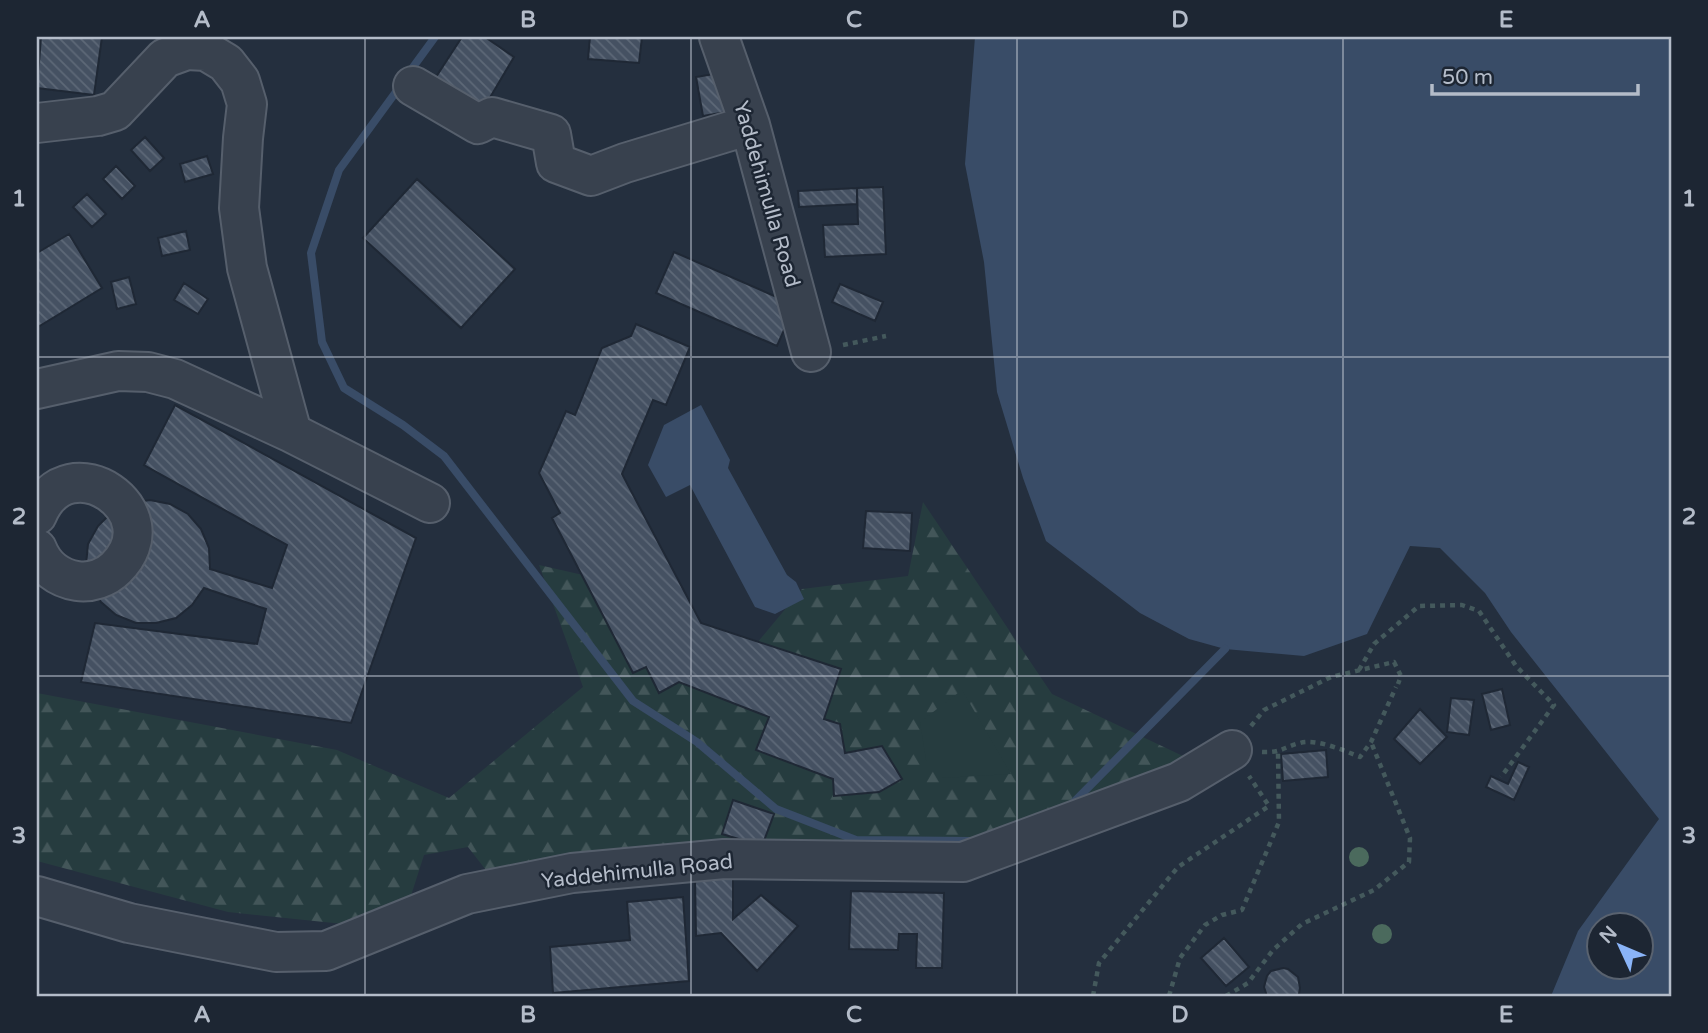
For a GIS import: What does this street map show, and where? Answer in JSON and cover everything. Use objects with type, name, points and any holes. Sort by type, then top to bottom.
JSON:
[{"type":"street","name":"Yaddehimulla Road","points":[[719,37],[750,125],[811,352]]},
{"type":"street","points":[[37,123],[98,117],[115,111],[165,58],[187,50],[206,51],[226,62],[240,81],[247,104],[239,208],[247,268],[292,433]]},
{"type":"street","points":[[413,86],[478,124],[492,117],[551,134],[556,163],[591,176],[750,125]]},
{"type":"street","points":[[37,389],[118,371],[148,372],[175,379],[292,433],[430,503]]},
{"type":"street","points":[[37,549],[41,559],[52,571],[67,579],[83,582],[99,579],[114,570],[125,558],[131,542],[132,526],[128,510],[119,497],[106,488],[90,483],[75,483],[59,489],[40,505]]},
{"type":"street","name":"Yaddehimulla Road","points":[[37,896],[129,923],[276,952],[326,951],[467,894],[572,873],[724,859],[963,862],[1179,782],[1232,750]]},
{"type":"path","points":[[811,352],[886,336]]},
{"type":"path","points":[[1359,670],[1374,644],[1419,606],[1447,603],[1479,611],[1516,666],[1554,705],[1501,777]]},
{"type":"path","points":[[1394,662],[1401,676],[1371,742],[1360,757],[1334,747],[1302,741],[1278,753],[1232,750],[1264,710],[1331,677],[1394,662]]},
{"type":"path","points":[[1226,996],[1248,983],[1273,950],[1301,924],[1374,890],[1409,862],[1410,838],[1371,742]]},
{"type":"path","points":[[1093,996],[1099,963],[1178,867],[1269,806],[1232,750]]},
{"type":"path","points":[[1169,996],[1180,958],[1205,925],[1222,915],[1242,909],[1279,822],[1278,753]]},
{"type":"green space","points":[[923,502],[1052,694],[1204,766],[977,850],[489,874],[468,847],[424,855],[408,905],[353,925],[228,912],[37,861],[37,693],[337,750],[449,798],[583,687],[539,565],[605,580],[732,673],[802,589],[908,576]]},
{"type":"green space","points":[[962,690],[1011,774],[943,778],[926,760],[920,722]]},
{"type":"water","points":[[975,37],[1671,37],[1671,996],[1551,996],[1578,931],[1586,920],[1586,981],[1656,981],[1656,911],[1592,911],[1659,819],[1511,632],[1485,593],[1440,548],[1410,546],[1367,634],[1304,656],[1225,649],[1189,639],[1140,613],[1046,541],[1023,478],[997,392],[984,262],[965,164]]},
{"type":"water","points":[[701,405],[730,460],[728,468],[787,575],[796,582],[804,599],[775,614],[755,607],[690,485],[666,497],[648,465],[664,425]]},
{"type":"building","points":[[41,37],[102,37],[94,95],[37,88]]},
{"type":"building","points":[[462,37],[485,37],[514,57],[485,106],[436,77]]},
{"type":"building","points":[[590,37],[642,37],[639,63],[588,59]]},
{"type":"building","points":[[726,72],[732,111],[703,116],[696,77]]},
{"type":"building","points":[[145,137],[164,158],[150,171],[131,150]]},
{"type":"building","points":[[207,156],[213,174],[185,182],[180,164]]},
{"type":"building","points":[[116,166],[135,186],[122,199],[103,179]]},
{"type":"building","points":[[417,179],[515,269],[461,328],[363,238]]},
{"type":"building","points":[[883,187],[886,254],[825,257],[823,225],[858,224],[857,188]]},
{"type":"building","points":[[857,188],[857,204],[799,207],[798,191]]},
{"type":"building","points":[[87,194],[106,214],[92,227],[73,207]]},
{"type":"building","points":[[186,231],[190,250],[162,256],[158,238]]},
{"type":"building","points":[[69,234],[102,288],[38,327],[37,253]]},
{"type":"building","points":[[674,252],[795,305],[777,346],[656,293]]},
{"type":"building","points":[[129,277],[136,304],[117,309],[111,282]]},
{"type":"building","points":[[184,283],[208,299],[198,314],[174,300]]},
{"type":"building","points":[[840,284],[883,302],[875,321],[832,302]]},
{"type":"building","points":[[636,324],[690,347],[666,405],[653,400],[622,474],[701,623],[841,669],[824,719],[840,724],[845,753],[882,746],[902,779],[879,792],[834,796],[833,779],[756,750],[769,717],[679,682],[659,693],[646,667],[633,673],[552,518],[560,513],[539,473],[566,411],[575,415],[602,348],[631,336]]},
{"type":"building","points":[[175,405],[416,538],[351,723],[81,682],[95,623],[257,644],[266,609],[204,588],[192,605],[176,618],[156,623],[136,623],[116,615],[101,602],[90,585],[86,565],[88,544],[98,526],[112,512],[130,503],[150,500],[170,504],[188,514],[201,529],[209,548],[210,569],[272,588],[287,545],[144,465]]},
{"type":"building","points":[[866,511],[912,513],[910,551],[863,548]]},
{"type":"building","points":[[1502,689],[1510,725],[1491,730],[1482,694]]},
{"type":"building","points":[[1451,698],[1474,700],[1469,735],[1447,732]]},
{"type":"building","points":[[1420,709],[1447,737],[1420,764],[1394,739]]},
{"type":"building","points":[[1326,750],[1328,777],[1283,781],[1281,754]]},
{"type":"building","points":[[1518,762],[1529,767],[1514,800],[1486,787],[1491,776],[1508,784]]},
{"type":"building","points":[[733,800],[774,814],[762,846],[722,834]]},
{"type":"building","points":[[733,875],[733,919],[761,895],[798,926],[757,971],[721,933],[696,936],[695,878]]},
{"type":"building","points":[[851,891],[944,893],[942,968],[916,968],[917,934],[899,934],[898,950],[849,949]]},
{"type":"building","points":[[683,897],[689,981],[553,993],[550,947],[630,940],[627,902]]},
{"type":"building","points":[[1224,938],[1249,967],[1226,986],[1201,958]]},
{"type":"building","points":[[1283,968],[1298,977],[1299,994],[1267,996],[1264,987],[1267,976],[1271,971]]},
{"type":"waterway","points":[[408,74],[435,37]]},
{"type":"waterway","points":[[401,85],[339,170],[311,253],[322,342],[344,388],[403,425],[444,456],[633,701],[697,742],[776,809],[856,840],[972,841]]},
{"type":"waterway","points":[[1069,807],[1225,649]]}]
